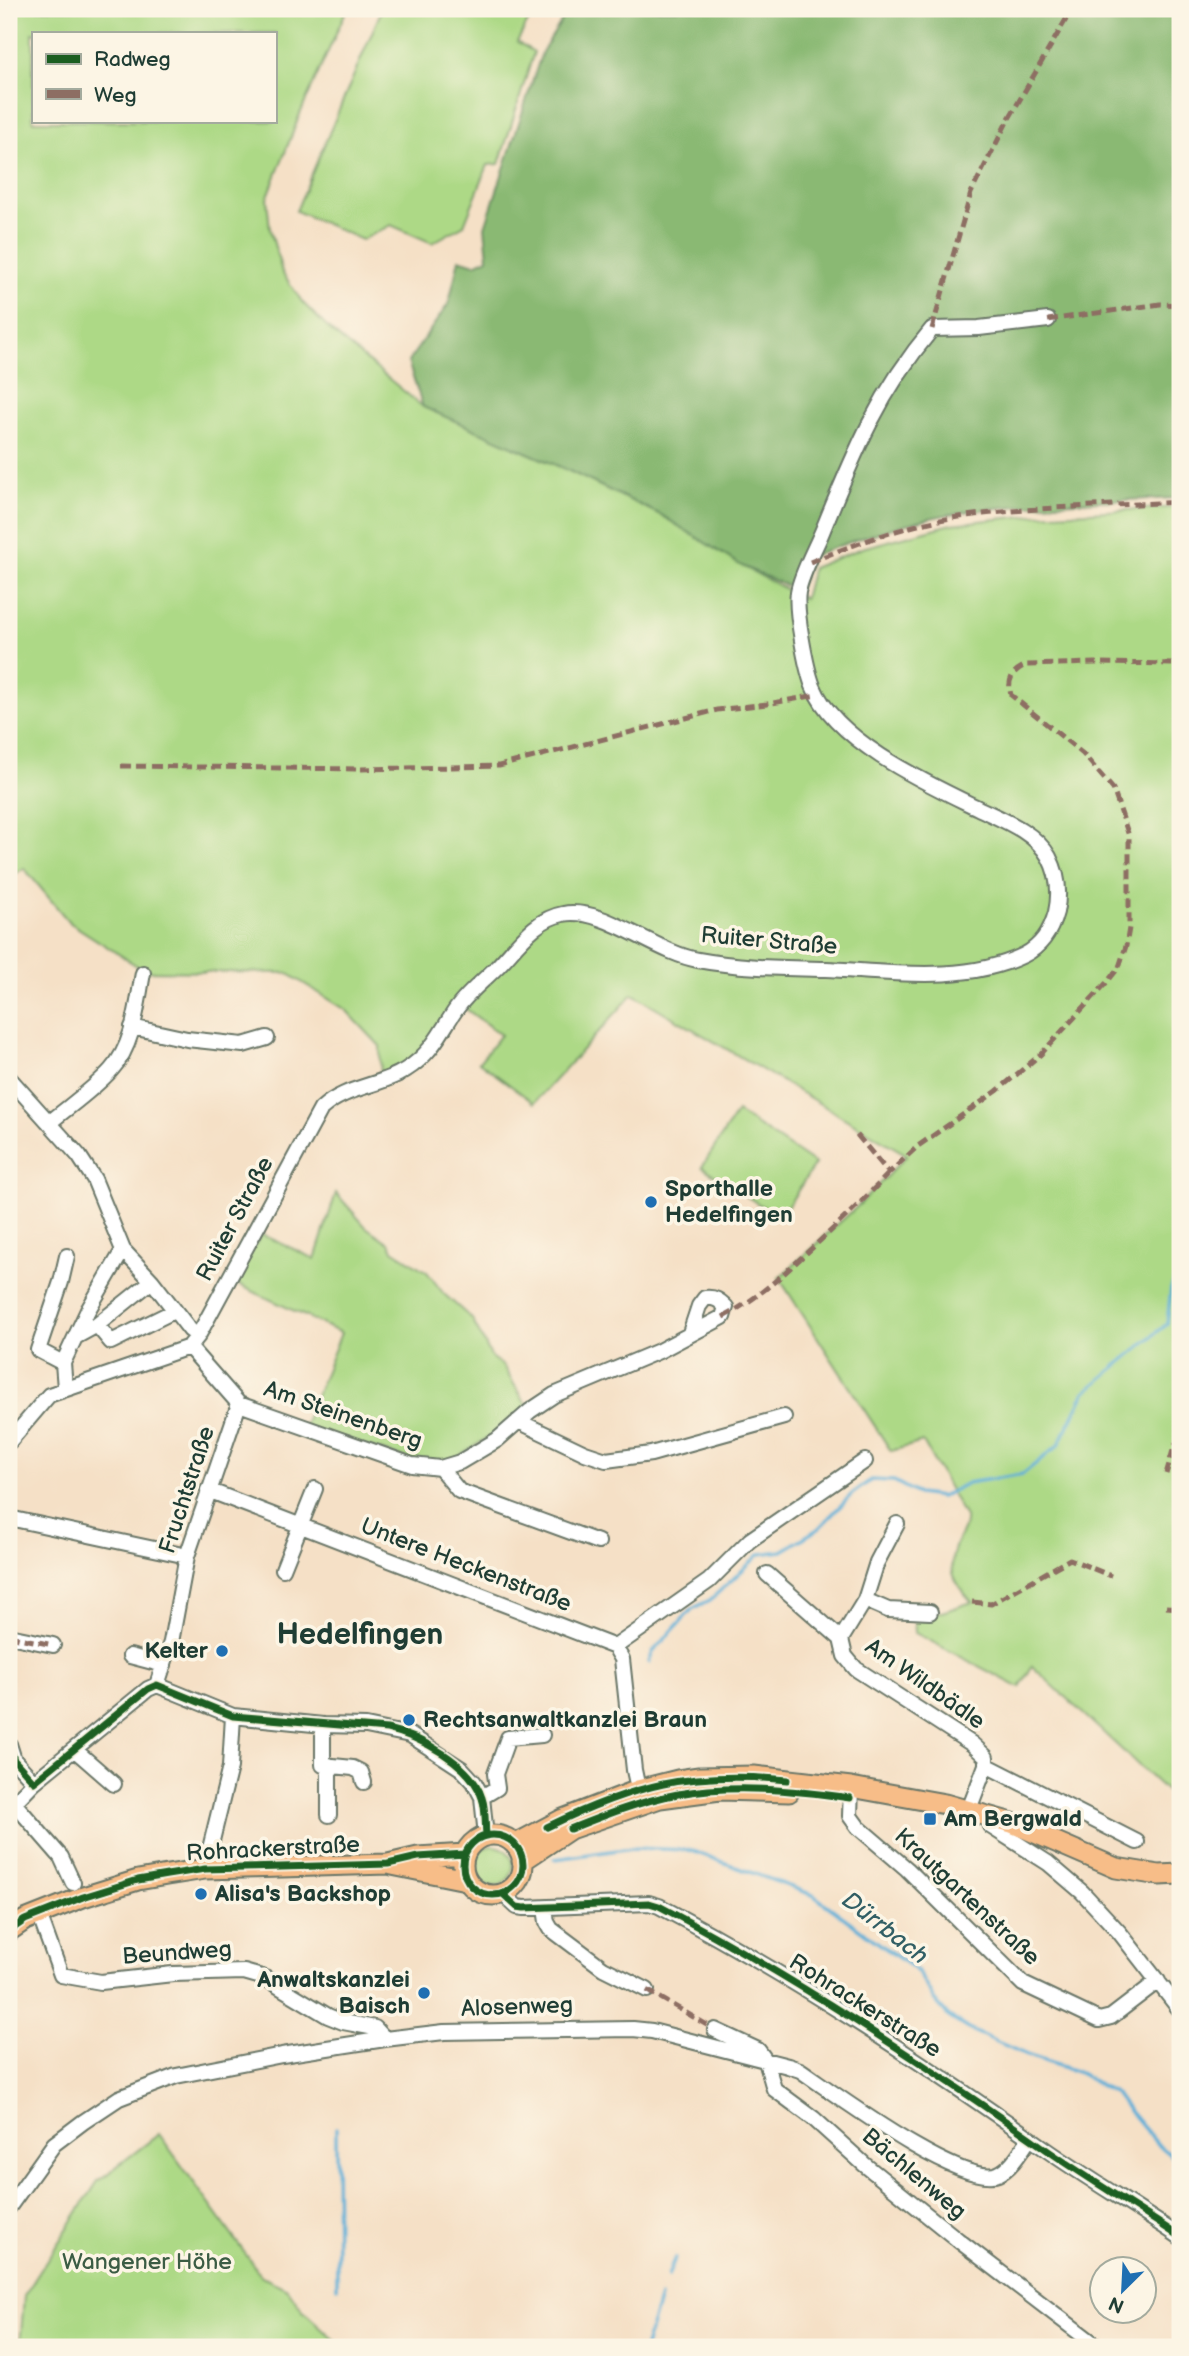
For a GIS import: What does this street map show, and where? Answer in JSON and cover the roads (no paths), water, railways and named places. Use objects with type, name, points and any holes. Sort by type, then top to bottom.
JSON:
[{"type":"main road","points":[[519,1853],[640,1796],[720,1790],[850,1792],[942,1814],[977,1814],[1030,1831],[1116,1868],[1159,1875],[1180,1874]]},
{"type":"main road","points":[[486,1836],[500,1836],[519,1853],[520,1877],[515,1885],[503,1894],[481,1894],[472,1888],[463,1872],[465,1854],[474,1843],[486,1836]]},
{"type":"main road","name":"Rohrackerstraße","points":[[9,1931],[39,1914],[138,1880],[205,1869],[388,1864],[418,1857],[465,1854]]},
{"type":"main road","name":"Rohrackerstraße","points":[[388,1864],[467,1880]]},
{"type":"street","name":"Ruiter Straße","points":[[193,1342],[321,1109],[332,1099],[381,1083],[408,1070],[428,1053],[459,1004],[527,934],[544,921],[561,914],[576,913],[599,918],[666,950],[694,960],[752,967],[932,975],[989,967],[1024,955],[1040,944],[1052,928],[1058,903],[1057,879],[1048,855],[1019,828],[925,783],[879,754],[824,708],[810,679],[798,591],[867,423],[909,356],[932,329],[979,328],[1048,320]]},
{"type":"street","points":[[48,1123],[111,1070],[125,1050],[143,973]]},
{"type":"street","points":[[132,1027],[187,1039],[243,1045],[267,1038]]},
{"type":"street","points":[[9,1078],[79,1156],[94,1179],[123,1250],[88,1310],[63,1363],[65,1388]]},
{"type":"street","name":"Fruchtstraße","points":[[123,1250],[152,1281],[239,1404],[187,1556],[171,1642],[157,1685]]},
{"type":"street","points":[[63,1363],[37,1350],[61,1282],[67,1256]]},
{"type":"street","points":[[77,1336],[96,1325],[152,1281]]},
{"type":"street","points":[[96,1325],[111,1342],[174,1311]]},
{"type":"street","name":"Am Steinenberg","points":[[239,1404],[412,1465],[440,1468],[477,1453],[498,1440],[518,1421],[555,1395],[638,1360],[690,1333]]},
{"type":"street","points":[[9,1442],[49,1395],[193,1342]]},
{"type":"street","points":[[518,1421],[606,1460],[651,1454],[784,1418]]},
{"type":"street","points":[[640,1796],[634,1770],[622,1659],[615,1647],[709,1581],[750,1540],[865,1461]]},
{"type":"street","points":[[440,1468],[458,1491],[598,1542]]},
{"type":"street","points":[[283,1569],[315,1489]]},
{"type":"street","name":"Untere Heckenstraße","points":[[208,1490],[615,1647]]},
{"type":"street","points":[[9,1518],[187,1556]]},
{"type":"street","name":"Am Wildbädle","points":[[841,1639],[865,1600],[877,1562],[897,1524]]},
{"type":"street","name":"Am Wildbädle","points":[[767,1574],[841,1639],[845,1656],[856,1669],[980,1750],[986,1757],[986,1765],[977,1814]]},
{"type":"street","name":"Am Wildbädle","points":[[865,1600],[888,1611],[930,1612]]},
{"type":"street","points":[[9,1636],[52,1645]]},
{"type":"street","points":[[130,1656],[163,1665]]},
{"type":"street","points":[[73,1883],[61,1857],[12,1805],[34,1782],[148,1689],[157,1685],[233,1716],[324,1725],[366,1726],[410,1735],[462,1769],[482,1797],[486,1836]]},
{"type":"street","points":[[205,1869],[230,1768],[233,1716]]},
{"type":"street","points":[[324,1725],[323,1765],[353,1768],[361,1772],[364,1782]]},
{"type":"street","points":[[482,1797],[497,1788],[495,1774],[508,1738],[542,1735]]},
{"type":"street","points":[[9,1744],[14,1760],[34,1782]]},
{"type":"street","points":[[75,1750],[114,1784]]},
{"type":"street","points":[[329,1765],[329,1815]]},
{"type":"street","name":"Am Wildbädle","points":[[986,1765],[1137,1842]]},
{"type":"street","name":"Krautgartenstraße","points":[[850,1792],[850,1816],[858,1827],[907,1869],[1023,1984],[1100,2020],[1111,2017],[1158,1981]]},
{"type":"street","points":[[977,1814],[990,1826],[1023,1845],[1082,1892],[1120,1933],[1180,2010]]},
{"type":"street","name":"Rohrackerstraße","points":[[503,1894],[517,1907],[649,1903],[659,1906],[854,2020],[1180,2237]]},
{"type":"street","points":[[545,1908],[551,1929],[603,1968],[647,1990]]},
{"type":"street","name":"Beundweg","points":[[39,1914],[61,1975],[101,1982],[173,1973],[255,1974],[328,2017],[375,2028],[385,2039]]},
{"type":"street","name":"Alosenweg","points":[[9,2207],[54,2144],[119,2098],[176,2076],[205,2069],[385,2039],[444,2032],[633,2029],[697,2042],[800,2070],[905,2140],[981,2175],[996,2175],[1006,2169],[1030,2138]]},
{"type":"street","points":[[715,2029],[758,2050],[766,2061]]},
{"type":"street","name":"Bächlenweg","points":[[766,2061],[774,2089],[813,2118],[865,2165],[958,2240],[1098,2347]]},
{"type":"waterway","points":[[649,1662],[653,1652],[692,1609],[710,1600],[760,1554],[782,1551],[818,1529],[852,1494],[871,1480],[894,1481],[918,1494],[941,1497],[967,1483],[1023,1474],[1059,1445],[1085,1392],[1167,1324],[1171,1289],[1180,1266]]},
{"type":"waterway","name":"Dürrbach","points":[[555,1859],[632,1848],[690,1850],[813,1895],[918,1972],[934,2000],[949,2017],[968,2029],[1029,2056],[1078,2072],[1115,2094],[1159,2146],[1180,2163]]},
{"type":"waterway","points":[[336,2128],[337,2287]]},
{"type":"waterway","points":[[668,2276],[675,2258]]},
{"type":"waterway","points":[[645,2347],[660,2297]]},
{"type":"place","name":"Sporthalle Hedelfingen","points":[[651,1202]]},
{"type":"place","name":"Kelter","points":[[222,1651]]},
{"type":"place","name":"Rechtsanwaltkanzlei Braun","points":[[409,1720]]},
{"type":"place","name":"Am Bergwald","points":[[930,1819]]},
{"type":"place","name":"Alisa's Backshop","points":[[201,1894]]},
{"type":"place","name":"Anwaltskanzlei Baisch","points":[[424,1993]]},
{"type":"district","name":"Hedelfingen","points":[[360,1635]]},
{"type":"park label","name":"Wangener Höhe","points":[[147,2262]]}]
